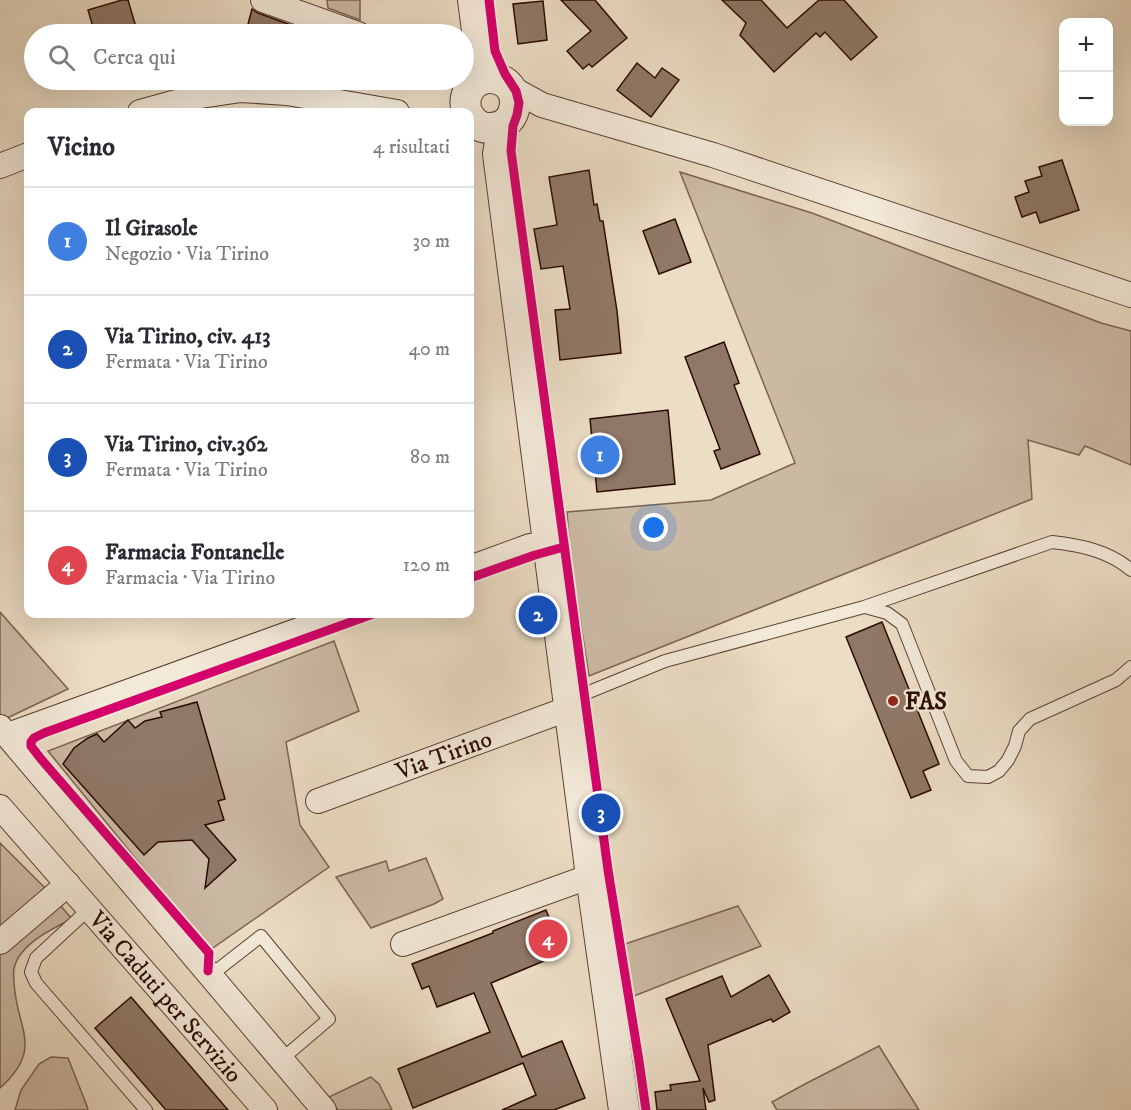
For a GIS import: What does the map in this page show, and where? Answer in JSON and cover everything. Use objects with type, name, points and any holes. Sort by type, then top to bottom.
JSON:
[{"type":"street","points":[[263,0],[330,24]]},
{"type":"street","points":[[473,0],[486,102],[498,154],[591,876],[624,1110]]},
{"type":"street","points":[[154,108],[194,97],[241,90],[287,93],[374,108]]},
{"type":"street","points":[[486,102],[542,105],[724,159],[1131,295]]},
{"type":"street","points":[[0,166],[24,157]]},
{"type":"street","points":[[474,567],[530,546],[549,543]]},
{"type":"street","points":[[3,733],[332,618]]},
{"type":"street","name":"Via Tirino","points":[[318,801],[570,708]]},
{"type":"street","name":"Via Caduti per Servizio","points":[[3,733],[324,1110]]},
{"type":"street","name":"Via Caduti per Servizio","points":[[0,807],[265,1110]]},
{"type":"street","points":[[402,944],[591,876]]},
{"type":"street","points":[[0,942],[68,884]]},
{"type":"lane","points":[[570,708],[584,694],[665,661],[864,607],[1052,542],[1076,544],[1102,552],[1131,570]]},
{"type":"lane","points":[[864,607],[887,613],[902,624],[956,761],[968,776],[988,777],[999,771],[1008,760],[1020,731],[1030,719],[1116,680],[1131,667]]},
{"type":"lane","points":[[89,909],[36,958],[31,972],[36,983],[146,1110]]},
{"type":"lane","points":[[211,975],[261,936],[329,1019],[282,1059]]},
{"type":"shaded area","points":[[327,0],[360,0],[360,20],[328,8]]},
{"type":"shaded area","points":[[680,172],[812,213],[1101,323],[1131,331],[1131,465],[1085,446],[1079,455],[1028,440],[1032,499],[589,676],[570,554],[567,512],[711,500],[795,463]]},
{"type":"shaded area","points":[[0,612],[68,689],[3,720],[0,717]]},
{"type":"shaded area","points":[[334,641],[359,711],[286,742],[300,825],[329,867],[210,950],[48,751]]},
{"type":"shaded area","points":[[0,843],[49,892],[72,919],[37,938],[17,960],[14,982],[25,1049],[14,1074],[0,1088]]},
{"type":"shaded area","points":[[426,858],[443,899],[371,928],[336,877],[386,861],[389,871]]},
{"type":"shaded area","points":[[738,906],[761,946],[629,998],[622,945]]},
{"type":"shaded area","points":[[879,1046],[919,1110],[777,1110],[772,1102],[805,1084]]},
{"type":"shaded area","points":[[51,1057],[68,1058],[88,1110],[15,1110],[21,1090],[39,1064]]},
{"type":"shaded area","points":[[371,1077],[379,1084],[392,1110],[338,1110],[329,1097]]},
{"type":"building","points":[[128,0],[135,24],[92,24],[88,10]]},
{"type":"building","points":[[561,0],[595,0],[627,38],[592,67],[589,64],[583,69],[567,51],[591,31]]},
{"type":"building","points":[[722,0],[761,0],[787,28],[819,0],[844,0],[877,37],[851,60],[825,32],[820,37],[816,33],[774,72],[740,35],[746,23]]},
{"type":"building","points":[[543,1],[547,40],[518,44],[513,4]]},
{"type":"building","points":[[252,9],[288,24],[248,24]]},
{"type":"building","points":[[637,63],[655,78],[662,68],[679,80],[651,117],[617,90]]},
{"type":"building","points":[[1062,160],[1079,210],[1040,223],[1036,212],[1022,217],[1015,197],[1029,192],[1025,181],[1042,176],[1039,167]]},
{"type":"building","points":[[589,170],[594,205],[597,204],[600,221],[603,221],[621,353],[560,360],[555,310],[570,309],[563,266],[541,269],[534,229],[557,225],[549,177]]},
{"type":"building","points":[[675,219],[691,262],[659,274],[643,231]]},
{"type":"building","points":[[724,342],[739,383],[734,385],[760,454],[721,469],[714,451],[720,449],[685,357]]},
{"type":"building","points":[[668,410],[675,484],[597,492],[590,419]]},
{"type":"building","name":"FAS","points":[[882,622],[939,764],[923,771],[931,790],[911,798],[846,637]]},
{"type":"building","points":[[197,702],[225,799],[218,801],[224,820],[205,825],[236,860],[205,888],[209,859],[192,840],[158,842],[144,855],[63,764],[74,748],[88,738],[97,734],[104,742],[128,720],[135,728],[145,721],[162,717],[160,712]]},
{"type":"building","points":[[546,910],[563,953],[491,983],[522,1057],[562,1041],[585,1098],[554,1110],[502,1110],[536,1095],[523,1063],[413,1108],[398,1069],[490,1032],[474,993],[437,1007],[429,986],[422,989],[412,964]]},
{"type":"building","points":[[769,975],[790,1012],[773,1022],[771,1019],[708,1045],[715,1100],[709,1102],[703,1088],[706,1110],[657,1110],[655,1092],[671,1090],[670,1085],[700,1081],[666,999],[722,976],[731,997]]},
{"type":"building","points":[[131,997],[228,1110],[166,1110],[95,1028]]},
{"type":"cycle path","points":[[489,0],[495,51],[505,74],[516,91],[519,103],[513,126],[511,151],[608,870],[646,1110]]},
{"type":"cycle path","points":[[474,577],[564,547]]},
{"type":"cycle path","points":[[208,971],[209,953],[41,759],[31,746],[31,742],[44,733],[362,618]]},
{"type":"place","name":"Il Girasole","points":[[600,455]]},
{"type":"place","name":"Via Tirino, civ. 413","points":[[538,615]]},
{"type":"place","name":"FAS","points":[[893,701]]},
{"type":"place","name":"Via Tirino, civ.362","points":[[601,813]]},
{"type":"place","name":"Farmacia Fontanelle","points":[[548,939]]}]
